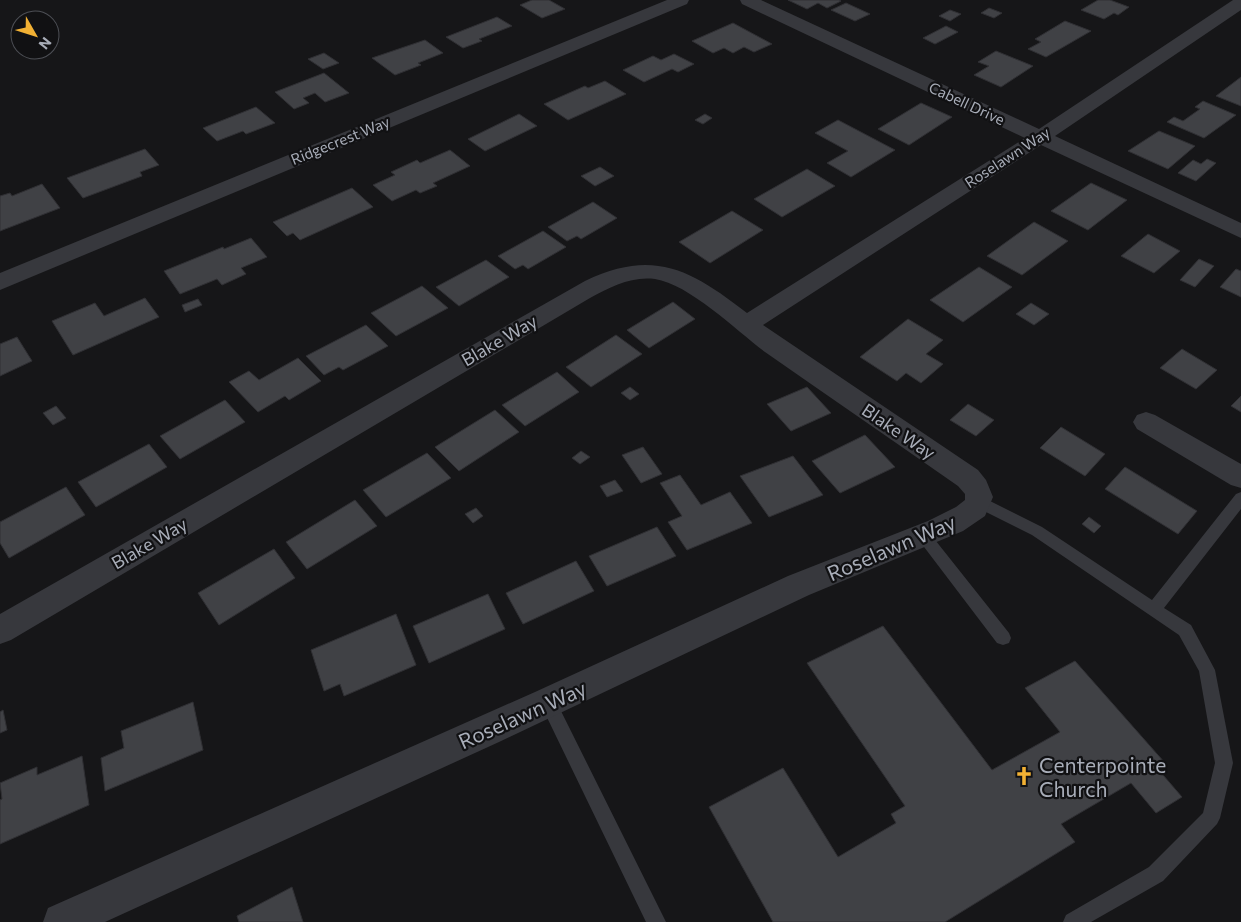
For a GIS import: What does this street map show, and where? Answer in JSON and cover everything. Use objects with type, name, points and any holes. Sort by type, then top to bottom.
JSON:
[{"type":"street","name":"Ridgecrest Way","points":[[0,282],[681,0]]},
{"type":"street","name":"Cabell Drive","points":[[748,0],[1241,231]]},
{"type":"street","name":"Roselawn Way","points":[[745,325],[1040,137],[1241,2]]},
{"type":"street","name":"Blake Way","points":[[0,630],[605,281],[626,272],[657,272],[686,283],[968,478],[978,492],[979,502]]},
{"type":"street","points":[[1146,422],[1241,477]]},
{"type":"street","name":"Roselawn Way","points":[[62,922],[110,912],[548,703],[821,576],[962,518],[979,502]]},
{"type":"lane","points":[[1154,610],[1241,498]]},
{"type":"lane","points":[[979,502],[1037,531],[1185,630],[1207,670],[1224,763],[1210,818],[1156,874],[1073,922]]},
{"type":"lane","points":[[923,535],[1003,638]]},
{"type":"lane","points":[[548,703],[656,922]]},
{"type":"building","points":[[532,0],[549,0],[565,9],[542,18],[520,5]]},
{"type":"building","points":[[788,0],[841,1],[827,8],[818,3],[807,9]]},
{"type":"building","points":[[1098,0],[1110,0],[1129,7],[1118,15],[1114,13],[1104,19],[1081,10]]},
{"type":"building","points":[[846,3],[870,14],[855,21],[831,10]]},
{"type":"building","points":[[989,8],[1002,13],[994,18],[981,13]]},
{"type":"building","points":[[950,10],[961,14],[950,21],[939,16]]},
{"type":"building","points":[[497,17],[512,26],[479,39],[482,41],[463,48],[446,37]]},
{"type":"building","points":[[1065,21],[1091,31],[1046,57],[1028,49],[1041,42],[1035,39]]},
{"type":"building","points":[[733,23],[772,44],[754,52],[744,47],[733,53],[724,48],[713,53],[692,41]]},
{"type":"building","points":[[946,26],[958,32],[935,44],[923,38]]},
{"type":"building","points":[[425,40],[443,53],[418,63],[421,65],[395,75],[372,58]]},
{"type":"building","points":[[996,51],[1033,66],[1001,87],[974,75],[989,66],[978,62]]},
{"type":"building","points":[[324,53],[339,63],[323,69],[308,59]]},
{"type":"building","points":[[674,54],[694,64],[678,72],[672,69],[644,82],[623,70],[653,56],[661,60]]},
{"type":"building","points":[[324,73],[349,93],[325,102],[315,93],[303,98],[309,103],[294,109],[275,92]]},
{"type":"building","points":[[1241,77],[1241,106],[1216,96]]},
{"type":"building","points":[[605,81],[626,94],[568,120],[544,104],[585,86],[588,88]]},
{"type":"building","points":[[1203,101],[1236,115],[1204,138],[1167,122],[1174,117],[1183,121],[1200,109],[1195,107]]},
{"type":"building","points":[[921,103],[952,117],[909,145],[878,129]]},
{"type":"building","points":[[256,107],[275,123],[246,134],[243,131],[217,141],[203,128]]},
{"type":"building","points":[[519,114],[537,126],[485,151],[468,139]]},
{"type":"building","points":[[705,114],[712,118],[703,124],[695,120]]},
{"type":"building","points":[[838,120],[895,150],[851,177],[827,163],[848,151],[815,133]]},
{"type":"building","points":[[1159,131],[1195,146],[1168,169],[1128,151]]},
{"type":"building","points":[[145,149],[159,165],[140,172],[142,176],[83,198],[67,178]]},
{"type":"building","points":[[450,150],[470,166],[433,183],[437,186],[420,193],[416,190],[392,201],[373,185],[395,175],[391,172],[417,160],[420,163]]},
{"type":"building","points":[[1207,159],[1216,163],[1196,181],[1178,173],[1193,160],[1201,164]]},
{"type":"building","points":[[600,167],[614,176],[595,186],[581,176]]},
{"type":"building","points":[[807,169],[835,186],[782,217],[754,199]]},
{"type":"building","points":[[1091,183],[1127,200],[1088,230],[1051,211]]},
{"type":"building","points":[[42,184],[60,208],[0,231],[0,196],[10,193],[12,196]]},
{"type":"building","points":[[352,188],[373,207],[300,240],[293,233],[287,236],[273,222]]},
{"type":"building","points":[[593,202],[617,218],[581,239],[577,236],[567,241],[548,227]]},
{"type":"building","points":[[732,211],[763,230],[710,263],[679,242]]},
{"type":"building","points":[[1034,222],[1068,241],[1022,275],[987,256]]},
{"type":"building","points":[[543,231],[566,247],[528,269],[523,265],[515,269],[498,256]]},
{"type":"building","points":[[1148,234],[1180,251],[1154,273],[1121,256]]},
{"type":"building","points":[[251,238],[267,257],[241,268],[246,274],[222,285],[217,279],[180,294],[164,271],[223,247],[224,249]]},
{"type":"building","points":[[1199,259],[1214,266],[1195,287],[1180,280]]},
{"type":"building","points":[[486,260],[509,277],[459,306],[436,287]]},
{"type":"building","points":[[979,267],[1012,287],[963,322],[930,300]]},
{"type":"building","points":[[1236,269],[1241,271],[1241,297],[1220,287]]},
{"type":"building","points":[[422,286],[448,308],[396,336],[371,313]]},
{"type":"building","points":[[145,298],[159,317],[73,355],[52,321],[95,303],[104,316]]},
{"type":"building","points":[[198,299],[202,305],[185,312],[182,305]]},
{"type":"building","points":[[673,302],[695,319],[649,348],[627,330]]},
{"type":"building","points":[[1031,303],[1049,314],[1034,325],[1016,314]]},
{"type":"building","points":[[908,319],[943,340],[926,354],[943,364],[921,383],[906,373],[897,381],[860,357]]},
{"type":"building","points":[[366,325],[388,346],[343,370],[339,367],[324,375],[306,356]]},
{"type":"building","points":[[616,335],[642,354],[591,387],[566,367]]},
{"type":"building","points":[[17,337],[32,361],[0,376],[0,344]]},
{"type":"building","points":[[1182,349],[1217,370],[1196,389],[1160,368]]},
{"type":"building","points":[[298,358],[321,381],[289,400],[285,396],[258,412],[229,382],[249,371],[259,380]]},
{"type":"building","points":[[557,372],[579,392],[525,426],[502,405]]},
{"type":"building","points":[[630,387],[639,394],[630,400],[621,393]]},
{"type":"building","points":[[807,387],[831,413],[791,431],[767,404]]},
{"type":"building","points":[[1241,396],[1241,412],[1231,406]]},
{"type":"building","points":[[225,400],[245,422],[180,459],[160,436]]},
{"type":"building","points":[[968,404],[994,420],[976,436],[950,420]]},
{"type":"building","points":[[56,406],[66,418],[53,425],[43,413]]},
{"type":"building","points":[[495,410],[519,432],[459,471],[435,447]]},
{"type":"building","points":[[1061,427],[1105,454],[1085,476],[1040,448]]},
{"type":"building","points":[[865,435],[895,467],[840,493],[812,461]]},
{"type":"building","points":[[149,444],[167,467],[96,507],[78,482]]},
{"type":"building","points":[[643,447],[662,474],[641,483],[622,455]]},
{"type":"building","points":[[581,451],[590,457],[580,464],[572,458]]},
{"type":"building","points":[[427,453],[451,478],[386,517],[363,490]]},
{"type":"building","points":[[793,456],[823,495],[769,517],[740,476]]},
{"type":"building","points":[[1125,467],[1197,511],[1178,534],[1105,489]]},
{"type":"building","points":[[680,475],[701,505],[730,492],[752,523],[687,550],[668,522],[682,516],[660,483]]},
{"type":"building","points":[[615,480],[623,491],[607,497],[600,486]]},
{"type":"building","points":[[66,487],[85,515],[9,558],[0,543],[0,522]]},
{"type":"building","points":[[355,500],[377,526],[307,569],[286,542]]},
{"type":"building","points":[[476,508],[483,516],[473,523],[465,514]]},
{"type":"building","points":[[1089,517],[1101,526],[1094,533],[1082,524]]},
{"type":"building","points":[[657,527],[676,556],[607,586],[589,556]]},
{"type":"building","points":[[274,549],[295,578],[219,625],[198,593]]},
{"type":"building","points":[[576,561],[594,591],[523,624],[506,593]]},
{"type":"building","points":[[488,594],[505,629],[429,663],[413,626]]},
{"type":"building","points":[[396,614],[416,665],[344,696],[340,684],[324,691],[311,650]]},
{"type":"building","name":"Centerpointe Church","points":[[883,626],[992,770],[1060,732],[1025,688],[1075,661],[1165,763],[1157,768],[1182,797],[1156,813],[1131,783],[1061,824],[1075,842],[945,922],[773,922],[709,807],[783,768],[838,857],[896,823],[891,814],[905,806],[807,663]]},
{"type":"building","points":[[193,702],[203,750],[105,791],[101,758],[124,748],[121,731]]},
{"type":"building","points":[[3,710],[7,730],[0,733],[0,712]]},
{"type":"building","points":[[82,756],[89,805],[0,844],[0,800],[2,799],[0,783],[37,767],[37,775]]},
{"type":"building","points":[[292,887],[303,922],[239,922],[237,916]]},
{"type":"place","name":"Centerpointe Church","points":[[1024,776]]}]
